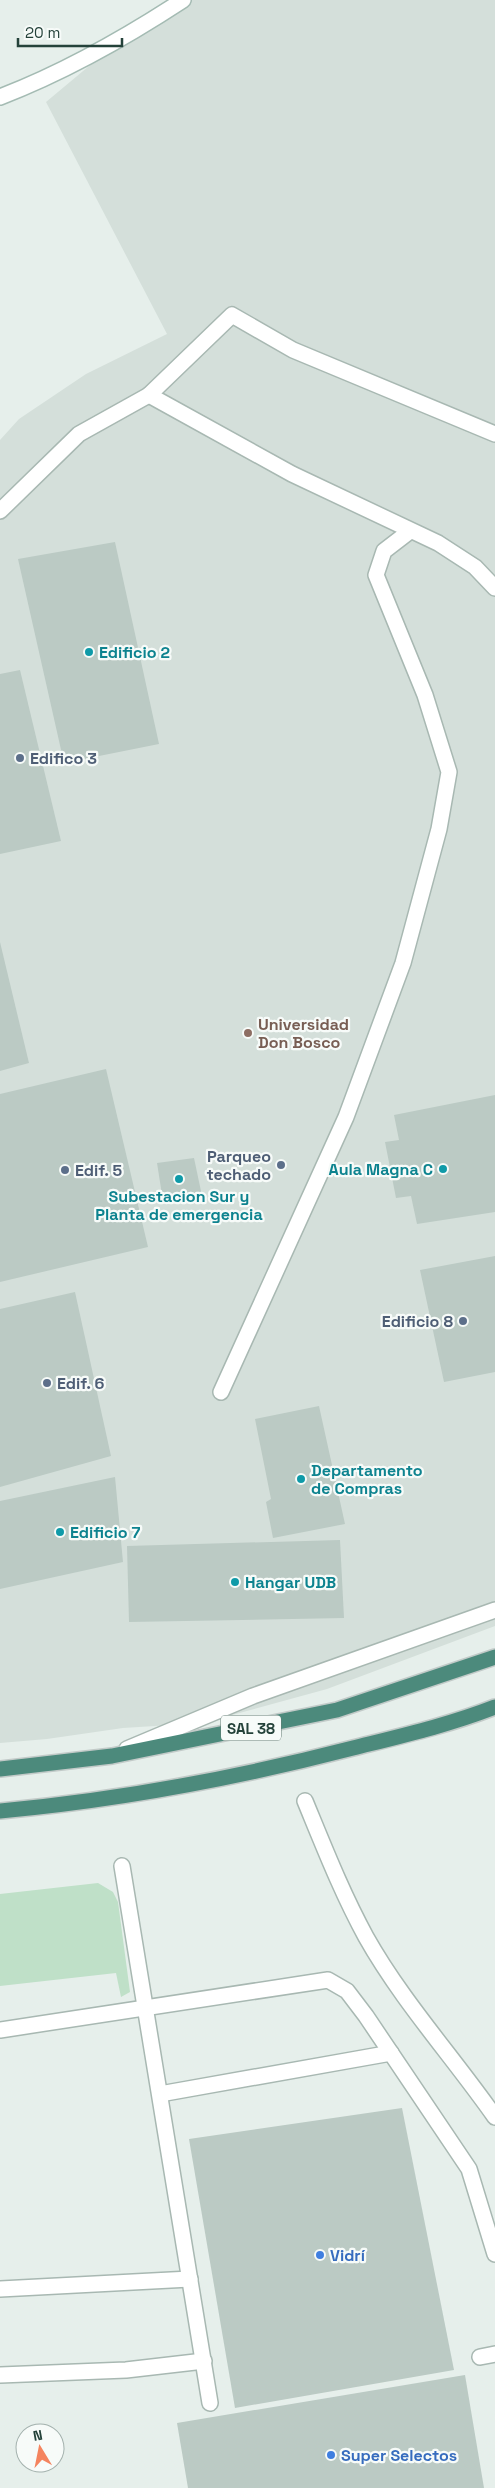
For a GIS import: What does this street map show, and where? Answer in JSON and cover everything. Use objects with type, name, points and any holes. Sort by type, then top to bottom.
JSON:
[{"type":"highway","name":"SAL 38","points":[[0,1769],[112,1756],[337,1710],[495,1657]]},
{"type":"highway","points":[[0,1811],[68,1805],[247,1774],[404,1736],[495,1707]]},
{"type":"main road","points":[[0,97],[39,82],[92,55],[141,28],[183,0]]},
{"type":"main road","points":[[0,511],[79,434],[148,395],[232,315],[293,350],[495,434]]},
{"type":"main road","points":[[148,395],[292,474],[438,543],[475,568],[495,588]]},
{"type":"main road","points":[[221,1392],[346,1117],[403,963],[439,829],[449,772],[426,695],[376,574],[384,551],[410,531]]},
{"type":"main road","points":[[112,1756],[253,1696],[495,1610]]},
{"type":"main road","points":[[306,1801],[333,1871],[366,1937],[398,1988],[495,2117]]},
{"type":"main road","points":[[122,1866],[210,2403]]},
{"type":"main road","points":[[0,2030],[328,1980],[347,1991],[469,2169],[495,2254]]},
{"type":"main road","points":[[160,2094],[391,2053]]},
{"type":"main road","points":[[0,2290],[190,2279]]},
{"type":"main road","points":[[480,2357],[495,2354]]},
{"type":"main road","points":[[0,2375],[126,2370],[204,2361]]},
{"type":"shaded area","name":"Universidad Don Bosco","points":[[168,0],[495,0],[495,1626],[327,1689],[203,1723],[123,1728],[47,1739],[0,1743],[0,440],[19,419],[86,374],[167,334],[46,102]]},
{"type":"green space","points":[[98,1883],[113,1892],[118,1902],[130,1992],[121,1997],[116,1973],[0,1986],[0,1894]]},
{"type":"building","name":"Edificio 2","points":[[115,542],[159,744],[64,763],[18,559]]},
{"type":"building","name":"Edifico 3","points":[[20,670],[61,841],[0,854],[0,674]]},
{"type":"building","points":[[0,942],[29,1063],[0,1071]]},
{"type":"building","name":"Edif. 5","points":[[106,1069],[148,1247],[0,1282],[0,1094]]},
{"type":"building","name":"Aula Magna C","points":[[495,1095],[495,1212],[417,1224],[411,1196],[396,1198],[385,1142],[399,1140],[394,1115]]},
{"type":"building","name":"Subestacion Sur y Planta de emergencia","points":[[194,1158],[202,1196],[163,1201],[157,1163]]},
{"type":"building","name":"Edificio 8","points":[[495,1256],[495,1372],[444,1382],[420,1270]]},
{"type":"building","name":"Edif. 6","points":[[75,1292],[111,1456],[0,1487],[0,1309]]},
{"type":"building","name":"Departamento de Compras","points":[[319,1406],[345,1524],[273,1538],[266,1502],[271,1499],[255,1419]]},
{"type":"building","name":"Edificio 7","points":[[115,1477],[123,1562],[0,1589],[0,1501]]},
{"type":"building","name":"Hangar UDB","points":[[340,1540],[344,1618],[129,1622],[127,1546]]},
{"type":"building","name":"Vidrí","points":[[402,2108],[454,2370],[235,2408],[189,2139]]},
{"type":"building","name":"Super Selectos","points":[[465,2375],[484,2488],[188,2488],[177,2423]]},
{"type":"place","name":"Edificio 2","points":[[89,652]]},
{"type":"place","name":"Edifico 3","points":[[20,758]]},
{"type":"place","name":"Universidad Don Bosco","points":[[248,1033]]},
{"type":"place","name":"Parqueo techado","points":[[281,1165]]},
{"type":"place","name":"Aula Magna C","points":[[443,1169]]},
{"type":"place","name":"Edif. 5","points":[[65,1170]]},
{"type":"place","name":"Subestacion Sur y Planta de emergencia","points":[[179,1179]]},
{"type":"place","name":"Edificio 8","points":[[463,1321]]},
{"type":"place","name":"Edif. 6","points":[[47,1383]]},
{"type":"place","name":"Departamento de Compras","points":[[301,1479]]},
{"type":"place","name":"Edificio 7","points":[[60,1532]]},
{"type":"place","name":"Hangar UDB","points":[[235,1582]]},
{"type":"place","name":"Vidrí","points":[[320,2255]]},
{"type":"place","name":"Super Selectos","points":[[331,2455]]}]
